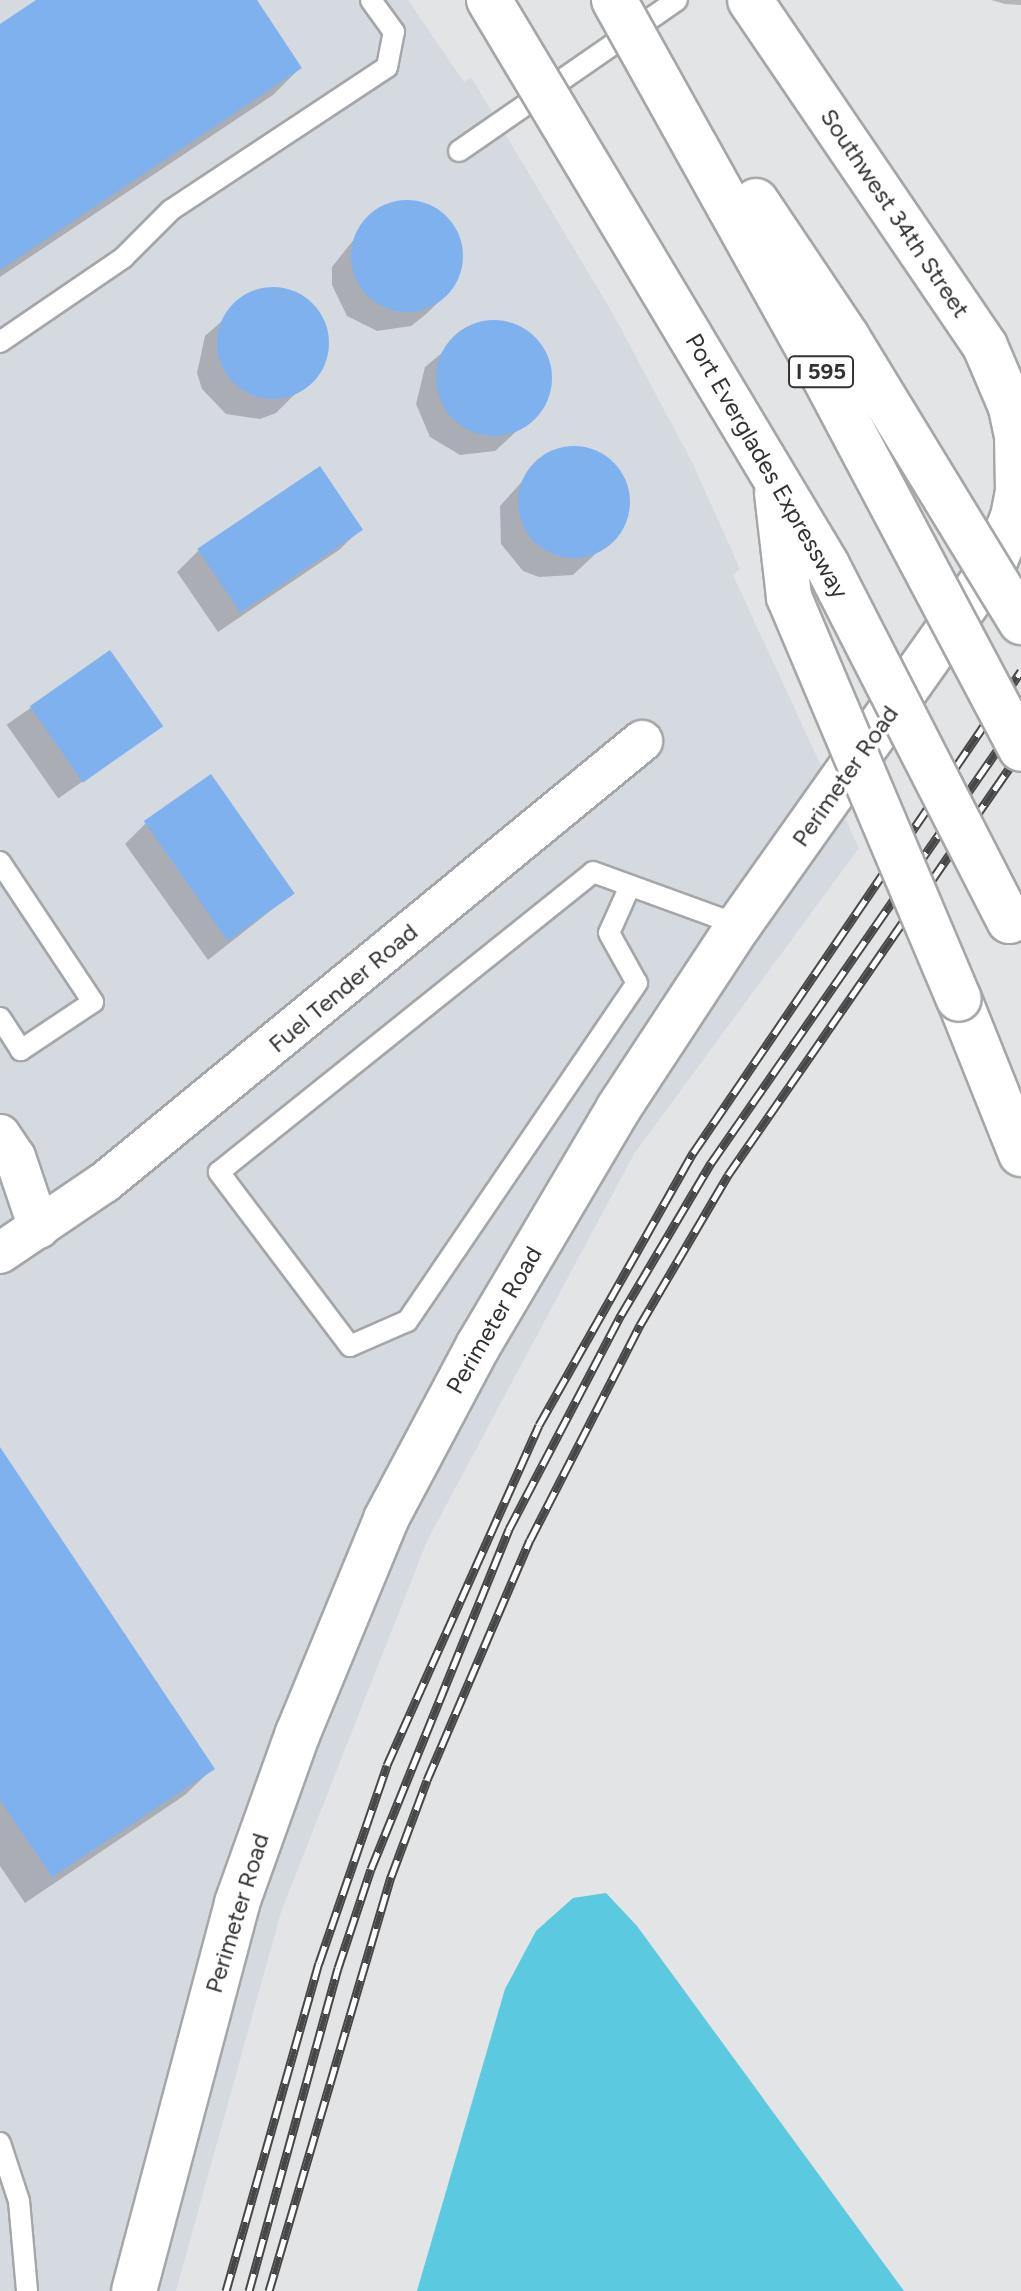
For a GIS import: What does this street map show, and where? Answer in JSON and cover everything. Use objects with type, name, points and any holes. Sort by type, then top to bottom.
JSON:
[{"type":"main road","name":"Port Everglades Expressway","points":[[489,0],[827,565],[1015,933]]},
{"type":"main road","name":"I 595","points":[[614,0],[815,361],[1021,749]]},
{"type":"main road","points":[[621,0],[847,337],[1021,622]]},
{"type":"main road","name":"Southwest 34th Street","points":[[750,0],[985,346],[1011,407],[1017,436]]},
{"type":"main road","name":"Perimeter Road","points":[[134,2291],[237,1903],[298,1733],[386,1519],[478,1346],[618,1109],[739,925],[992,568],[1018,492],[1017,436]]},
{"type":"main road","points":[[775,475],[789,597],[1021,1154]]},
{"type":"street","name":"Fuel Tender Road","points":[[0,1253],[39,1228],[194,1111],[642,741]]},
{"type":"street","points":[[0,1135],[15,1157],[39,1228]]},
{"type":"street","points":[[0,1196],[39,1228]]},
{"type":"lane","points":[[0,342],[123,258],[171,210],[387,67],[394,32],[371,0]]},
{"type":"lane","points":[[459,151],[677,0]]},
{"type":"lane","points":[[0,862],[93,1002],[21,1050],[0,1018]]},
{"type":"lane","points":[[630,886],[609,933],[637,983],[407,1321],[350,1346],[219,1172],[593,872],[739,925]]},
{"type":"lane","points":[[0,2143],[19,2201],[27,2291]]},
{"type":"shaded area","points":[[0,0],[408,0],[464,82],[471,77],[612,312],[692,462],[740,569],[733,575],[859,848],[634,1154],[427,1541],[281,1912],[176,2291],[0,2291]]},
{"type":"water","points":[[606,1893],[637,1926],[904,2291],[417,2291],[505,1989],[536,1931],[573,1898]]},
{"type":"building","points":[[36,0],[257,0],[302,68],[0,270],[0,24]]},
{"type":"building","points":[[407,200],[428,205],[446,217],[458,235],[463,256],[458,277],[446,295],[428,307],[407,312],[386,307],[368,295],[356,277],[351,256],[356,235],[368,217],[386,205]]},
{"type":"building","points":[[273,287],[294,291],[312,304],[325,322],[329,343],[325,364],[312,382],[294,395],[273,399],[252,395],[234,382],[221,364],[217,343],[221,322],[234,304],[252,291]]},
{"type":"building","points":[[494,320],[516,325],[535,337],[547,356],[552,378],[547,400],[535,419],[516,431],[494,436],[472,431],[453,419],[441,400],[436,378],[441,356],[453,337],[472,325]]},
{"type":"building","points":[[574,446],[596,450],[614,462],[626,480],[630,502],[626,524],[614,542],[596,554],[574,558],[552,554],[534,542],[522,524],[518,502],[522,480],[534,462],[552,450]]},
{"type":"building","points":[[320,466],[363,530],[240,613],[197,549]]},
{"type":"building","points":[[110,650],[163,726],[83,782],[30,706]]},
{"type":"building","points":[[211,774],[295,894],[228,941],[144,821]]},
{"type":"building","points":[[0,1447],[215,1769],[52,1877],[0,1800]]},
{"type":"railway","points":[[226,2291],[319,1963],[387,1765],[539,1425],[693,1153],[1021,671]]},
{"type":"railway","points":[[249,2291],[338,1968],[371,1869],[509,1529],[621,1315],[711,1163],[1021,716]]},
{"type":"railway","points":[[269,2291],[391,1877],[427,1780],[530,1540],[640,1325],[728,1175],[1021,751]]}]
